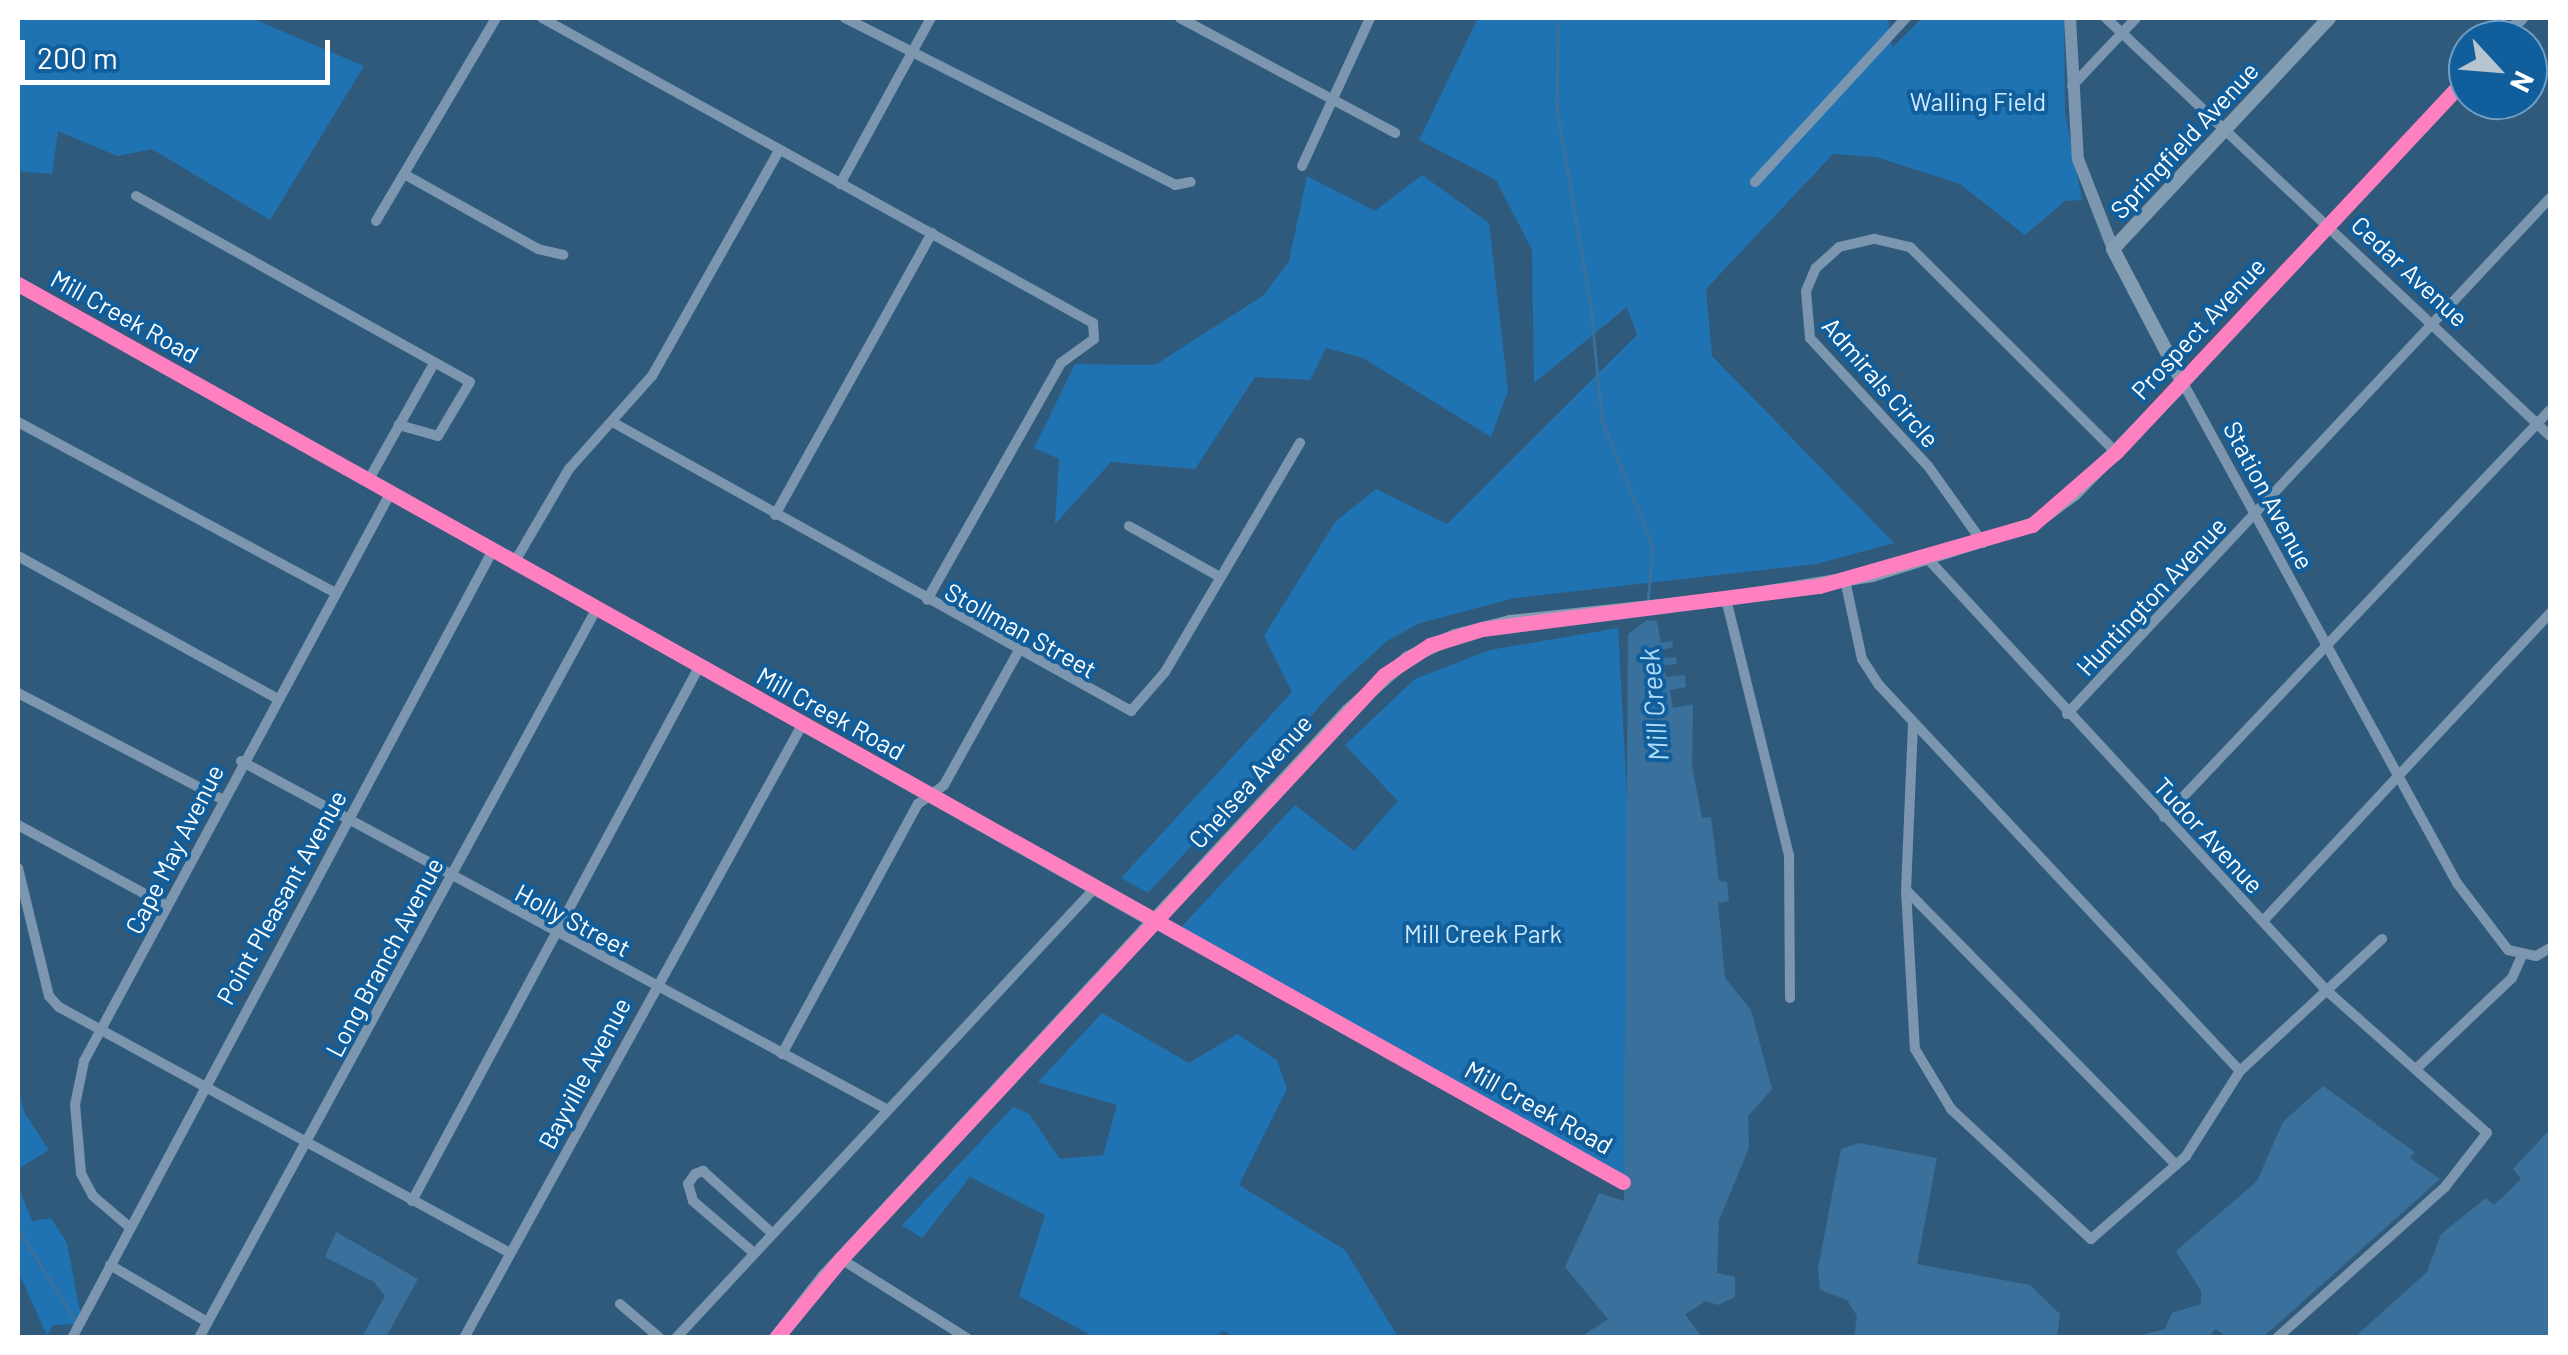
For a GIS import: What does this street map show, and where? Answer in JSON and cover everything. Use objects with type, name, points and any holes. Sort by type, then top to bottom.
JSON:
[{"type":"main road","name":"Springfield Avenue","points":[[2113,249],[2330,18]]},
{"type":"main road","name":"Station Avenue","points":[[2113,249],[2183,383]]},
{"type":"main road","name":"Prospect Avenue","points":[[1928,559],[2047,516],[2183,383]]},
{"type":"main road","name":"Chelsea Avenue","points":[[776,1338],[841,1258],[1156,923],[1348,711],[1408,658],[1496,626],[1726,599],[1846,580],[1928,559]]},
{"type":"street","points":[[376,220],[496,18]]},
{"type":"street","points":[[542,18],[1092,323],[1094,338],[1060,364],[928,600]]},
{"type":"street","points":[[845,18],[912,54],[988,85],[1175,185],[1191,182]]},
{"type":"street","points":[[840,184],[931,18]]},
{"type":"street","points":[[1181,18],[1395,133]]},
{"type":"street","points":[[1302,166],[1370,18]]},
{"type":"street","points":[[1755,182],[1906,18]]},
{"type":"street","name":"Station Avenue","points":[[2070,18],[2070,88],[2078,160],[2113,249]]},
{"type":"street","name":"Cedar Avenue","points":[[2106,18],[2550,436]]},
{"type":"street","points":[[2070,88],[2136,18]]},
{"type":"street","name":"Prospect Avenue","points":[[2183,383],[2448,97]]},
{"type":"street","points":[[514,562],[569,469],[616,424],[652,376],[778,151]]},
{"type":"street","points":[[404,174],[538,248],[563,255]]},
{"type":"street","points":[[136,196],[433,366],[470,382],[438,436],[399,425]]},
{"type":"street","name":"Huntington Avenue","points":[[2068,714],[2550,198]]},
{"type":"street","points":[[775,515],[932,233]]},
{"type":"street","name":"Admirals Circle","points":[[1983,542],[1928,466],[1810,338],[1806,290],[1816,268],[1838,247],[1875,239],[1910,248],[2116,452]]},
{"type":"street","name":"Mill Creek Road","points":[[18,284],[1094,890],[1622,1182]]},
{"type":"street","points":[[368,481],[433,366]]},
{"type":"street","name":"Station Avenue","points":[[2183,383],[2253,516],[2482,921],[2522,956]]},
{"type":"street","points":[[2164,817],[2550,410]]},
{"type":"street","points":[[18,422],[335,593]]},
{"type":"street","name":"Stollman Street","points":[[616,424],[1018,652],[1131,711],[1165,672],[1300,443]]},
{"type":"street","name":"Cape May Avenue","points":[[127,1225],[93,1196],[80,1172],[78,1077],[241,761],[390,494]]},
{"type":"street","points":[[1129,526],[1220,577]]},
{"type":"street","name":"Point Pleasant Avenue","points":[[74,1333],[127,1225],[492,550]]},
{"type":"street","points":[[18,556],[278,699]]},
{"type":"street","name":"Tudor Avenue","points":[[1928,559],[2326,990],[2487,1133],[2445,1187],[2277,1338]]},
{"type":"street","points":[[1846,580],[1862,659],[1913,724],[2240,1070]]},
{"type":"street","points":[[1726,599],[1789,856],[1790,998]]},
{"type":"street","name":"Long Branch Avenue","points":[[199,1338],[596,610]]},
{"type":"street","points":[[2263,921],[2550,614]]},
{"type":"street","points":[[782,1054],[918,804],[944,785],[1018,652]]},
{"type":"street","points":[[412,1202],[699,667]]},
{"type":"street","points":[[18,693],[222,799]]},
{"type":"street","name":"Bayville Avenue","points":[[464,1338],[653,986],[802,724]]},
{"type":"street","points":[[1913,724],[1906,890],[1915,1049],[1951,1109],[2090,1239],[2198,1143],[2240,1070],[2382,938]]},
{"type":"street","name":"Holly Street","points":[[241,761],[554,934],[888,1110]]},
{"type":"street","points":[[18,825],[167,906]]},
{"type":"street","points":[[18,868],[49,996],[100,1030],[305,1145],[510,1253]]},
{"type":"street","points":[[676,1338],[1094,890]]},
{"type":"street","points":[[1906,890],[2176,1165]]},
{"type":"street","points":[[2417,1068],[2512,978],[2522,956],[2550,948]]},
{"type":"street","points":[[754,1254],[694,1201],[688,1184],[695,1174],[703,1171],[773,1234]]},
{"type":"street","points":[[841,1258],[951,1334],[967,1338]]},
{"type":"street","points":[[110,1266],[207,1322]]},
{"type":"street","points":[[620,1304],[660,1338]]},
{"type":"green space","points":[[18,18],[251,18],[364,66],[270,220],[152,149],[117,156],[58,131],[52,174],[18,171]]},
{"type":"green space","name":"Walling Field","points":[[1478,18],[1888,18],[1892,48],[1922,18],[2064,18],[2065,113],[2082,200],[2065,201],[2025,235],[1960,184],[1876,157],[1833,154],[1706,289],[1712,356],[1894,543],[1816,564],[1515,598],[1420,623],[1387,641],[1342,682],[1148,893],[1121,878],[1292,692],[1264,636],[1335,522],[1376,489],[1447,524],[1637,335],[1627,307],[1534,383],[1532,250],[1496,180],[1419,140]]},
{"type":"green space","points":[[1422,175],[1489,223],[1508,391],[1491,437],[1363,358],[1326,348],[1310,380],[1255,377],[1195,469],[1111,462],[1055,524],[1059,459],[1034,448],[1075,364],[1155,365],[1264,295],[1289,261],[1307,176],[1375,211]]},
{"type":"green space","name":"Mill Creek Park","points":[[1618,628],[1641,1061],[1630,1189],[1171,938],[1295,805],[1354,851],[1398,801],[1345,745],[1415,679],[1490,650]]},
{"type":"green space","points":[[1102,1013],[1189,1063],[1237,1034],[1277,1060],[1287,1089],[1239,1185],[1345,1250],[1398,1337],[1235,1338],[1222,1330],[1217,1337],[1094,1337],[1019,1296],[1045,1215],[970,1177],[922,1238],[902,1225],[1013,1107],[1029,1114],[1060,1159],[1103,1155],[1117,1105],[1038,1082]]},
{"type":"green space","points":[[18,1085],[24,1112],[49,1150],[18,1169]]},
{"type":"green space","points":[[18,1186],[32,1221],[51,1218],[67,1243],[81,1317],[77,1324],[53,1325],[47,1335],[18,1271]]},
{"type":"water","points":[[1647,620],[1657,621],[1661,643],[1672,641],[1673,647],[1661,650],[1662,658],[1676,657],[1677,664],[1664,665],[1666,677],[1685,675],[1686,687],[1670,690],[1673,708],[1693,704],[1692,766],[1702,818],[1711,817],[1719,881],[1727,882],[1729,901],[1718,903],[1725,978],[1751,1010],[1772,1089],[1748,1116],[1749,1148],[1719,1220],[1717,1273],[1735,1277],[1735,1297],[1718,1305],[1706,1301],[1685,1314],[1702,1337],[1581,1337],[1608,1319],[1565,1267],[1599,1193],[1624,1201],[1628,634]]},
{"type":"water","points":[[2323,1086],[2415,1152],[2410,1158],[2440,1179],[2263,1337],[2227,1337],[2215,1329],[2209,1337],[2134,1337],[2165,1329],[2172,1313],[2201,1304],[2201,1291],[2176,1251],[2257,1181],[2283,1122]]},
{"type":"water","points":[[2550,1129],[2550,1337],[2355,1337],[2427,1272],[2441,1234],[2486,1198],[2494,1205],[2521,1179],[2513,1169]]},
{"type":"water","points":[[1859,1143],[1937,1158],[1917,1264],[2030,1285],[2060,1314],[2057,1337],[1854,1337],[1857,1316],[1847,1300],[1820,1290],[1818,1268],[1841,1149]]},
{"type":"water","points":[[336,1232],[418,1279],[386,1337],[362,1337],[385,1296],[374,1282],[325,1257]]},
{"type":"waterway","name":"Mill Creek","points":[[1558,18],[1557,108],[1591,307],[1602,420],[1653,546],[1648,603]]},
{"type":"waterway","points":[[20,1232],[77,1323]]},
{"type":"cycle path","points":[[776,1338],[841,1259],[1384,675],[1430,645],[1482,629],[1819,586],[2032,525],[2116,452],[2448,97]]},
{"type":"cycle path","points":[[18,284],[1623,1182]]}]
